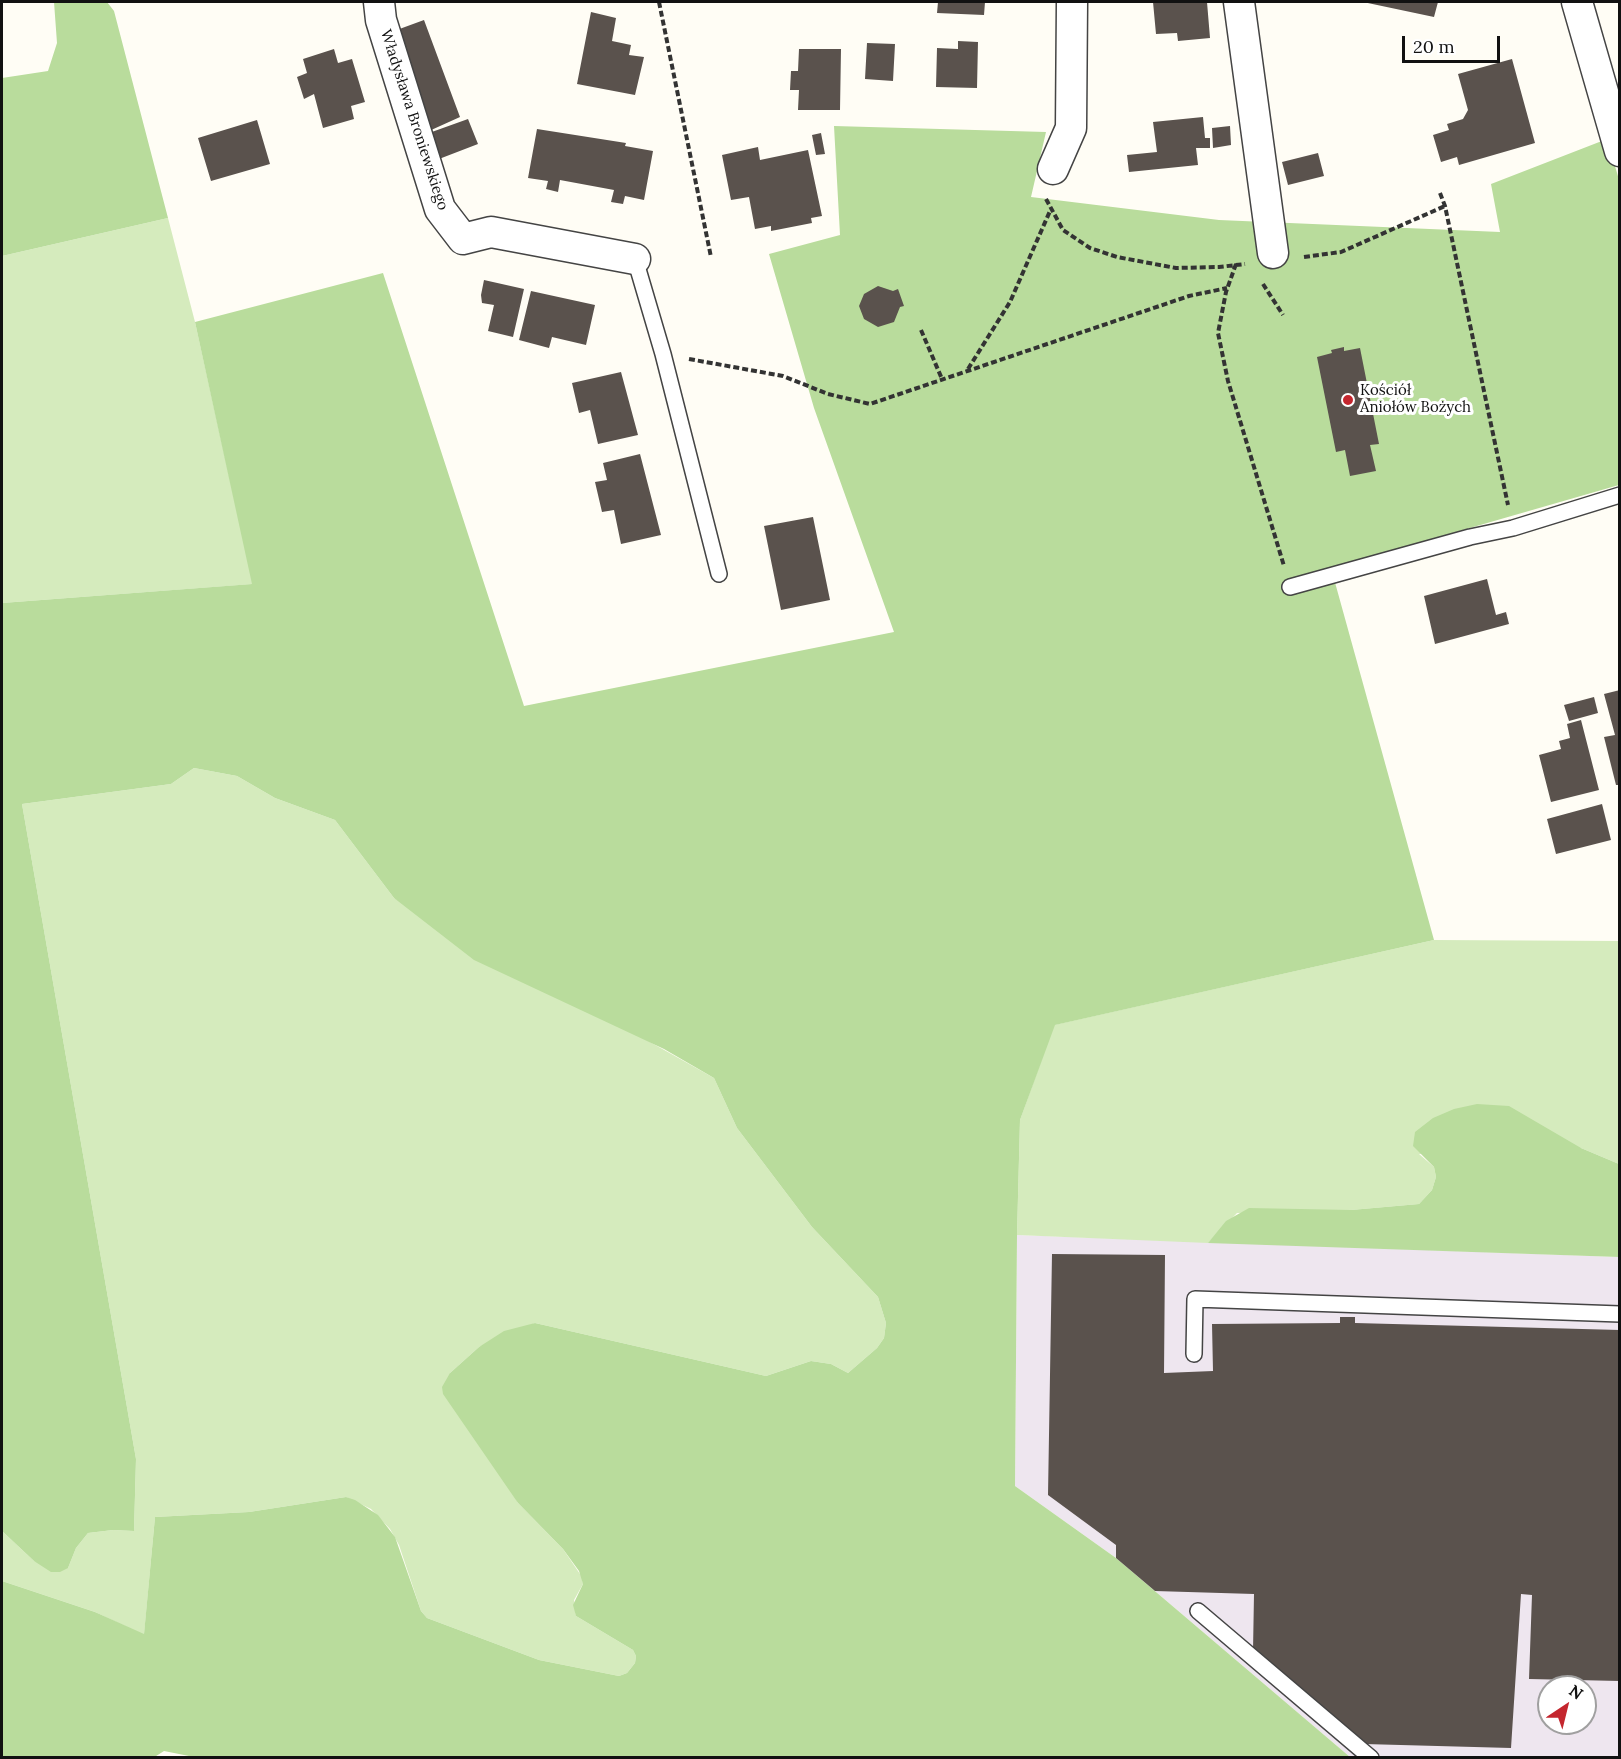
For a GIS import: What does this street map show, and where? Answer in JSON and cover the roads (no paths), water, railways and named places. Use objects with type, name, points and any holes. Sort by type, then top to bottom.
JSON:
[{"type":"street","name":"Władysława Broniewskiego","points":[[379,2],[381,20],[440,209],[463,239],[491,232],[635,259]]},
{"type":"street","points":[[1053,169],[1071,129],[1072,2]]},
{"type":"street","points":[[1239,2],[1261,258]]},
{"type":"street","points":[[1577,2],[1620,151]]},
{"type":"lane","points":[[635,259],[663,354],[719,574]]},
{"type":"lane","points":[[1290,586],[1470,537],[1513,528],[1620,495]]},
{"type":"lane","points":[[1194,1354],[1194,1299],[1620,1314]]},
{"type":"lane","points":[[1198,1611],[1371,1758]]},
{"type":"place","name":"Kościół Aniołów Bożych","points":[[1348,400]]}]
